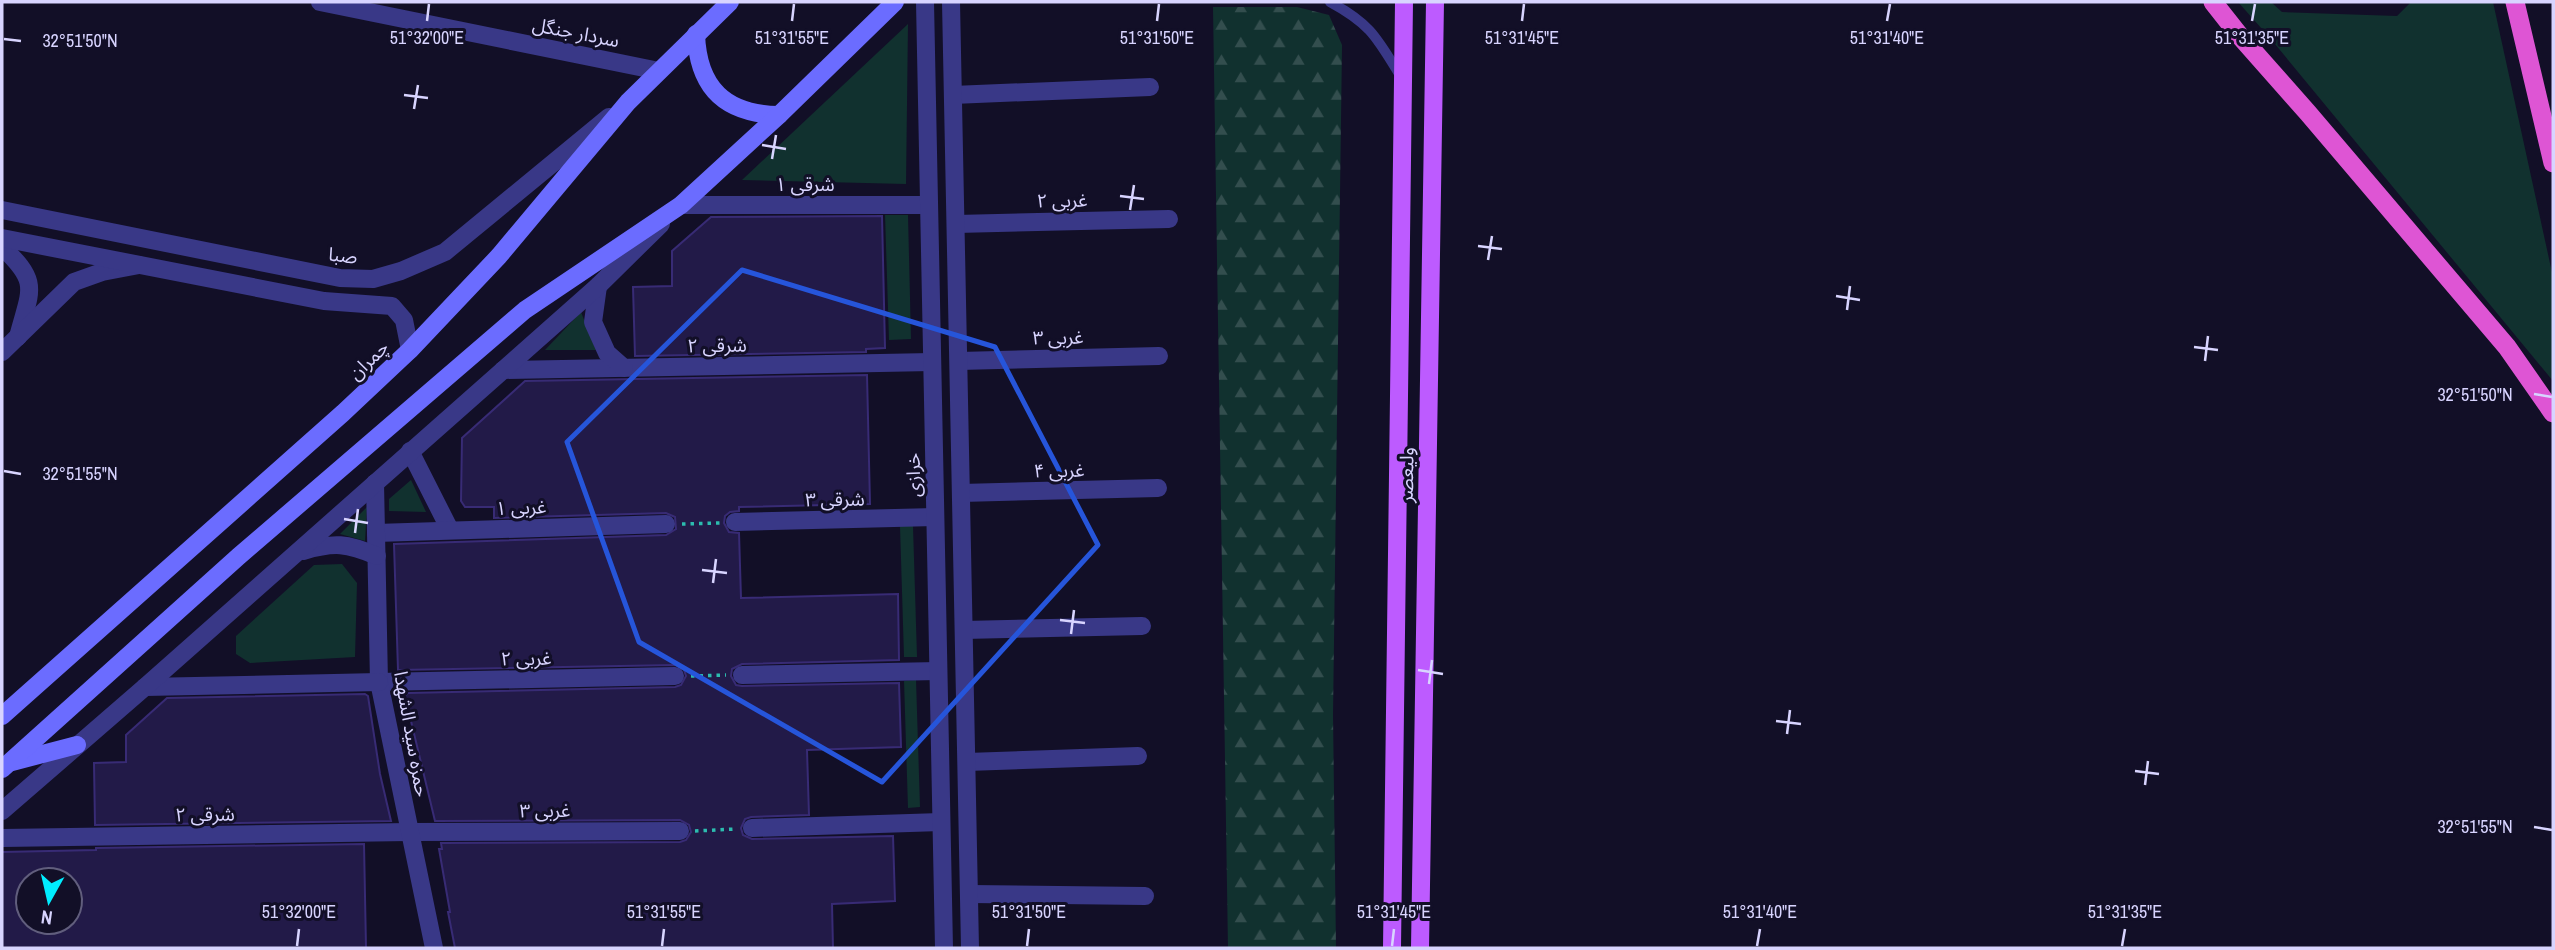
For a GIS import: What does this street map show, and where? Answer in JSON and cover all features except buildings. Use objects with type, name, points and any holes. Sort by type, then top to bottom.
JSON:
[{"type":"highway","points":[[2213,2],[2238,35],[2507,347],[2553,413]]},
{"type":"highway","points":[[2515,2],[2553,163]]},
{"type":"main road","name":"چمران","points":[[2,716],[344,413],[410,350],[499,256],[628,102],[730,2]]},
{"type":"main road","points":[[5,766],[239,556],[525,310],[681,205],[779,115],[895,2]]},
{"type":"main road","name":"ولیعصر","points":[[1392,948],[1404,2]]},
{"type":"main road","name":"ولیعصر","points":[[1420,948],[1435,2]]},
{"type":"main road","points":[[696,34],[697,56],[705,77],[718,94],[736,108],[757,115],[779,115]]},
{"type":"main road","points":[[5,766],[77,745]]},
{"type":"street","name":"سردار جنگل","points":[[320,2],[659,71]]},
{"type":"street","name":"خرازی","points":[[925,2],[944,948]]},
{"type":"street","points":[[951,2],[971,948]]},
{"type":"street","points":[[953,95],[1150,87]]},
{"type":"street","name":"صبا","points":[[2,210],[340,278],[373,279],[401,271],[445,252],[628,102]]},
{"type":"street","name":"۱ شرقی","points":[[681,205],[929,205]]},
{"type":"street","points":[[2,811],[598,286],[681,205]]},
{"type":"street","name":"۲ غربی","points":[[956,224],[1170,219]]},
{"type":"street","points":[[2,238],[324,301],[392,306],[404,320],[410,350]]},
{"type":"street","points":[[2,247],[21,265],[31,287],[18,337]]},
{"type":"street","points":[[2,352],[74,282],[102,272],[141,265]]},
{"type":"street","points":[[598,286],[593,322],[607,353],[624,368]]},
{"type":"street","name":"۳ غربی","points":[[959,361],[1158,356]]},
{"type":"street","name":"۲ شرقی","points":[[503,370],[932,362]]},
{"type":"street","points":[[410,452],[450,530]]},
{"type":"street","name":"حمزه سید الشهدا","points":[[376,483],[379,682],[434,948]]},
{"type":"street","name":"۴ غربی","points":[[961,493],[1158,488]]},
{"type":"street","name":"۳ شرقی","points":[[735,522],[935,517]]},
{"type":"street","name":"۱ غربی","points":[[376,533],[666,524]]},
{"type":"street","points":[[296,553],[327,544],[351,545],[377,556]]},
{"type":"street","points":[[964,630],[1142,626]]},
{"type":"street","points":[[742,675],[938,671]]},
{"type":"street","name":"۲ غربی","points":[[145,687],[675,676]]},
{"type":"street","points":[[940,750],[967,755],[1138,756]]},
{"type":"street","points":[[752,828],[942,822]]},
{"type":"street","name":"۳ غربی","points":[[409,832],[680,831]]},
{"type":"street","name":"۲ شرقی","points":[[2,838],[409,832]]},
{"type":"street","points":[[969,894],[1145,896]]},
{"type":"lane","points":[[1330,2],[1351,13],[1374,33],[1403,81]]},
{"type":"path","points":[[666,524],[735,522]]},
{"type":"path","points":[[675,676],[742,675]]},
{"type":"path","points":[[680,831],[752,828]]},
{"type":"highlighted area","points":[[742,270],[995,347],[1098,545],[882,782],[639,642],[567,442]]},
{"type":"green space","points":[[2238,2],[2271,2],[2282,12],[2397,16],[2411,2],[2493,2],[2553,277],[2553,381],[2270,38]]},
{"type":"green space","points":[[1213,7],[1297,7],[1329,15],[1342,45],[1333,715],[1336,948],[1228,948]]},
{"type":"green space","points":[[908,24],[906,184],[742,180]]},
{"type":"green space","points":[[885,215],[908,215],[911,339],[889,340]]},
{"type":"green space","points":[[581,312],[596,350],[545,350]]},
{"type":"green space","points":[[411,480],[426,512],[389,511],[389,499]]},
{"type":"green space","points":[[367,507],[365,541],[340,534]]},
{"type":"green space","points":[[900,526],[913,526],[917,657],[904,657]]},
{"type":"green space","points":[[342,564],[357,583],[355,657],[250,663],[236,654],[236,636],[314,565]]},
{"type":"green space","points":[[916,680],[920,807],[908,808],[904,681]]}]
